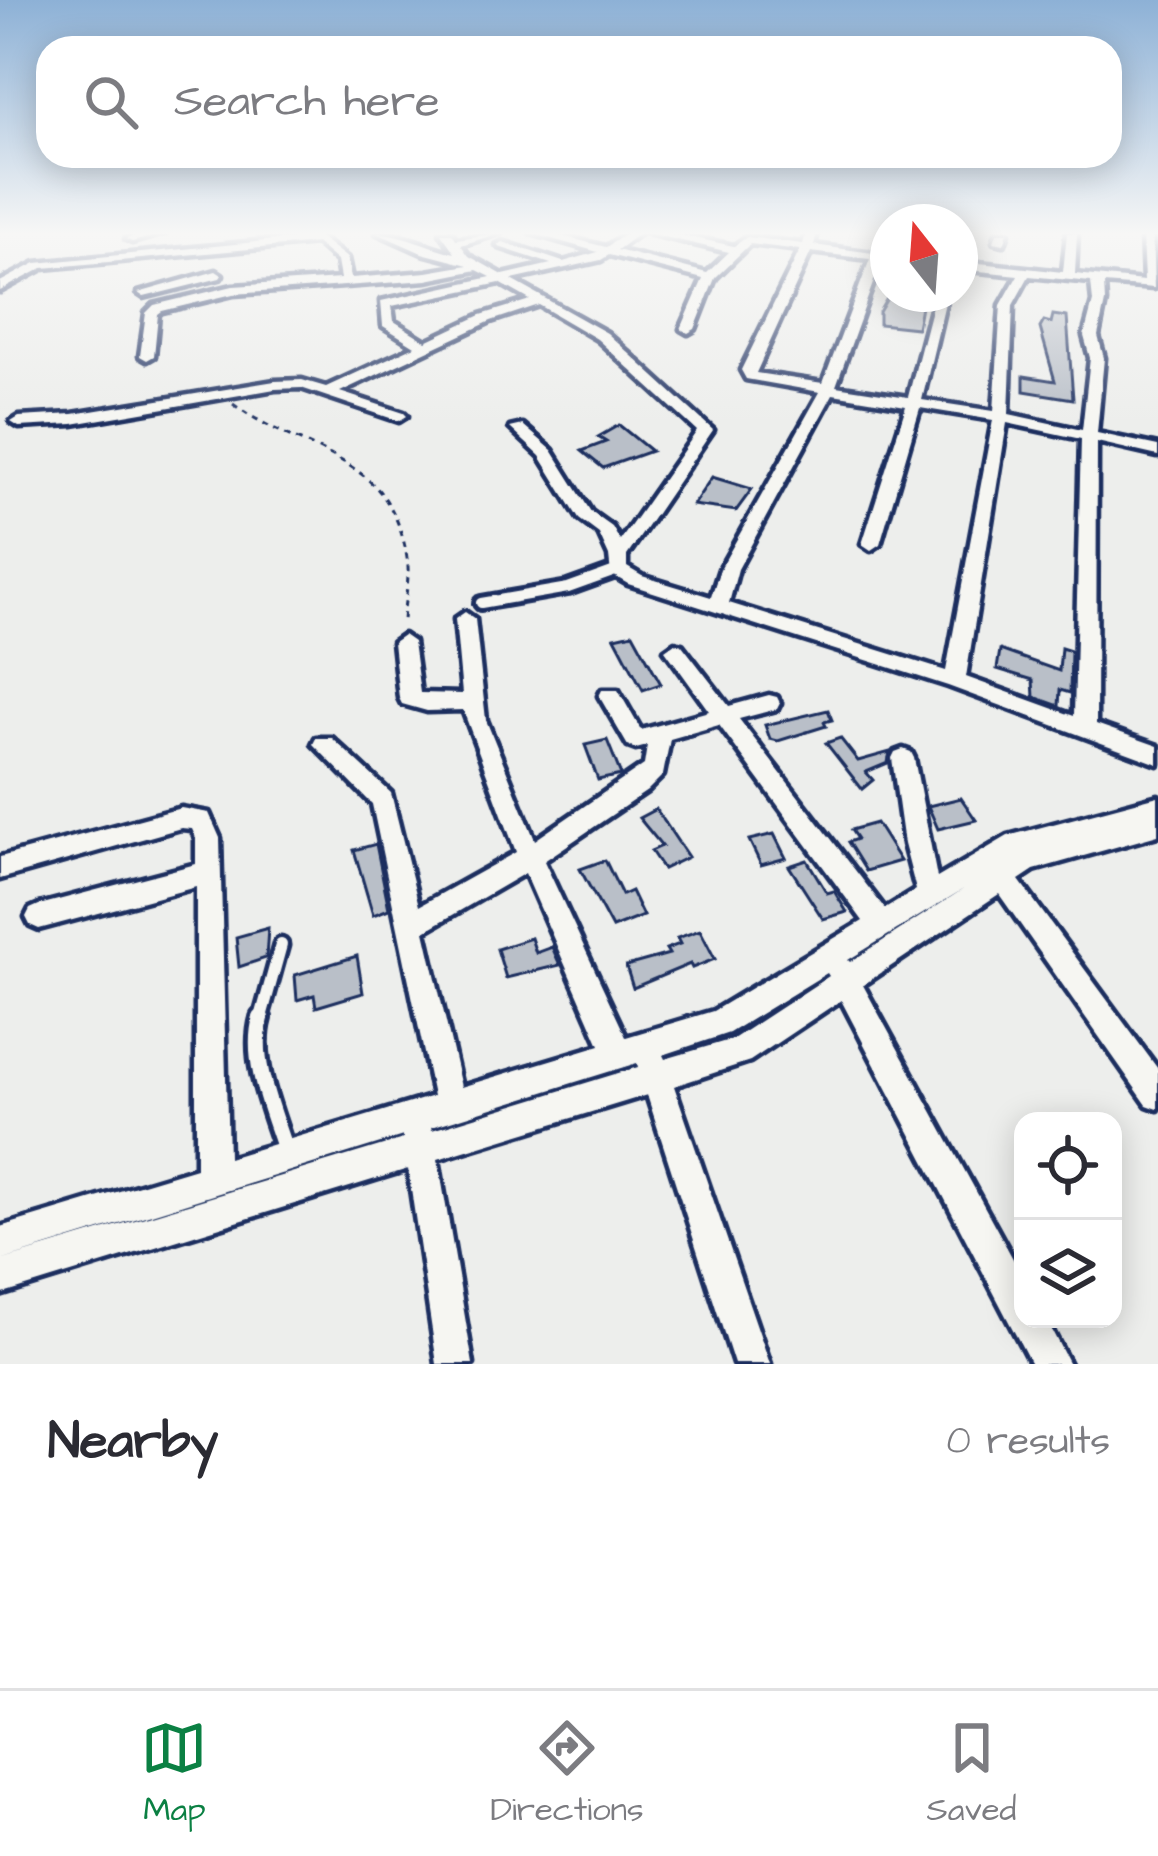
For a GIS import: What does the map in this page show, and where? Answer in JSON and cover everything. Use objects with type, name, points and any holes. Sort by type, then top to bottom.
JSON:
[{"type":"street","points":[[147,356],[154,310],[207,297]]},
{"type":"street","points":[[417,297],[385,304],[388,323],[426,347]]},
{"type":"street","points":[[528,297],[602,336],[705,430],[618,563]]},
{"type":"street","points":[[688,328],[702,297]]},
{"type":"street","points":[[784,297],[748,370],[757,380],[1001,417],[1158,451]]},
{"type":"street","points":[[718,606],[729,569],[827,392],[866,297]]},
{"type":"street","points":[[955,681],[1001,417],[1007,305],[1012,297]]},
{"type":"street","points":[[1085,730],[1089,436],[1096,358],[1091,336],[1099,297]]},
{"type":"street","points":[[327,392],[486,318],[536,302]]},
{"type":"street","points":[[871,544],[937,312]]},
{"type":"street","points":[[19,422],[73,419],[218,393],[302,384],[399,416]]},
{"type":"street","points":[[518,428],[546,453],[584,515],[606,531],[618,563],[718,606],[955,681],[1158,755]]},
{"type":"street","points":[[473,611],[475,720],[530,857],[640,1060],[752,1364]]},
{"type":"street","points":[[403,642],[410,698],[427,703],[473,702]]},
{"type":"street","points":[[675,650],[880,923]]},
{"type":"street","points":[[610,696],[636,740],[769,703]]},
{"type":"street","points":[[411,925],[530,857],[639,784],[655,769],[660,734]]},
{"type":"street","points":[[324,745],[383,800],[451,1108]]},
{"type":"street","points":[[903,758],[915,816],[916,854],[930,894]]},
{"type":"street","points":[[0,1278],[163,1210],[212,1180],[286,1158],[418,1132],[451,1108],[640,1060],[740,1051],[839,968],[995,868],[1030,838],[1158,806]]},
{"type":"street","points":[[0,868],[181,818],[200,820],[208,838],[212,1180]]},
{"type":"street","points":[[839,968],[880,923],[930,894],[995,868],[1158,825]]},
{"type":"street","points":[[995,868],[1158,1094]]},
{"type":"street","points":[[39,917],[208,872]]},
{"type":"street","points":[[839,968],[1014,1295]]},
{"type":"street","points":[[0,1244],[163,1210],[640,1060]]},
{"type":"street","points":[[418,1132],[455,1364]]},
{"type":"street","points":[[1032,1328],[1051,1364]]},
{"type":"lane","points":[[473,611],[568,588],[618,563]]},
{"type":"lane","points":[[281,945],[256,1035],[286,1158]]},
{"type":"path","points":[[218,393],[230,398],[256,424],[348,463],[393,505],[398,538],[406,550],[403,642]]},
{"type":"building","points":[[879,312],[920,312],[917,328],[879,324]]},
{"type":"building","points":[[1053,315],[1067,317],[1073,399],[1024,391],[1024,376],[1055,381],[1040,328],[1044,321],[1051,323]]},
{"type":"building","points":[[619,425],[651,451],[603,468],[582,451],[606,442],[598,437]]},
{"type":"building","points":[[712,477],[752,489],[736,511],[693,505]]},
{"type":"building","points":[[633,633],[661,684],[643,690],[615,637]]},
{"type":"building","points":[[1061,648],[1071,651],[1070,693],[1060,690],[1059,706],[1034,697],[1033,680],[997,669],[1000,650],[1059,671]]},
{"type":"building","points":[[828,710],[832,720],[824,722],[826,726],[778,741],[770,739],[765,725]]},
{"type":"building","points":[[840,738],[858,761],[890,752],[888,763],[866,772],[873,780],[862,789],[826,743]]},
{"type":"building","points":[[607,740],[621,775],[598,780],[585,745]]},
{"type":"building","points":[[961,798],[976,820],[938,829],[928,806]]},
{"type":"building","points":[[656,809],[688,857],[663,869],[651,851],[662,846],[639,818]]},
{"type":"building","points":[[876,823],[900,861],[866,871],[848,842],[857,839],[851,830]]},
{"type":"building","points":[[774,834],[786,858],[761,865],[749,840]]},
{"type":"building","points":[[376,844],[389,909],[373,915],[354,850]]},
{"type":"building","points":[[605,860],[622,895],[631,891],[643,916],[612,928],[580,869]]},
{"type":"building","points":[[807,860],[827,893],[834,891],[847,912],[823,919],[789,866]]},
{"type":"building","points":[[268,928],[266,958],[239,967],[236,937]]},
{"type":"building","points":[[700,930],[715,959],[692,968],[690,964],[633,988],[626,966],[669,954],[666,949],[680,944],[677,938]]},
{"type":"building","points":[[531,938],[536,953],[552,947],[560,965],[506,978],[497,949]]},
{"type":"building","points":[[357,956],[363,993],[316,1007],[314,995],[297,1000],[295,975]]}]
